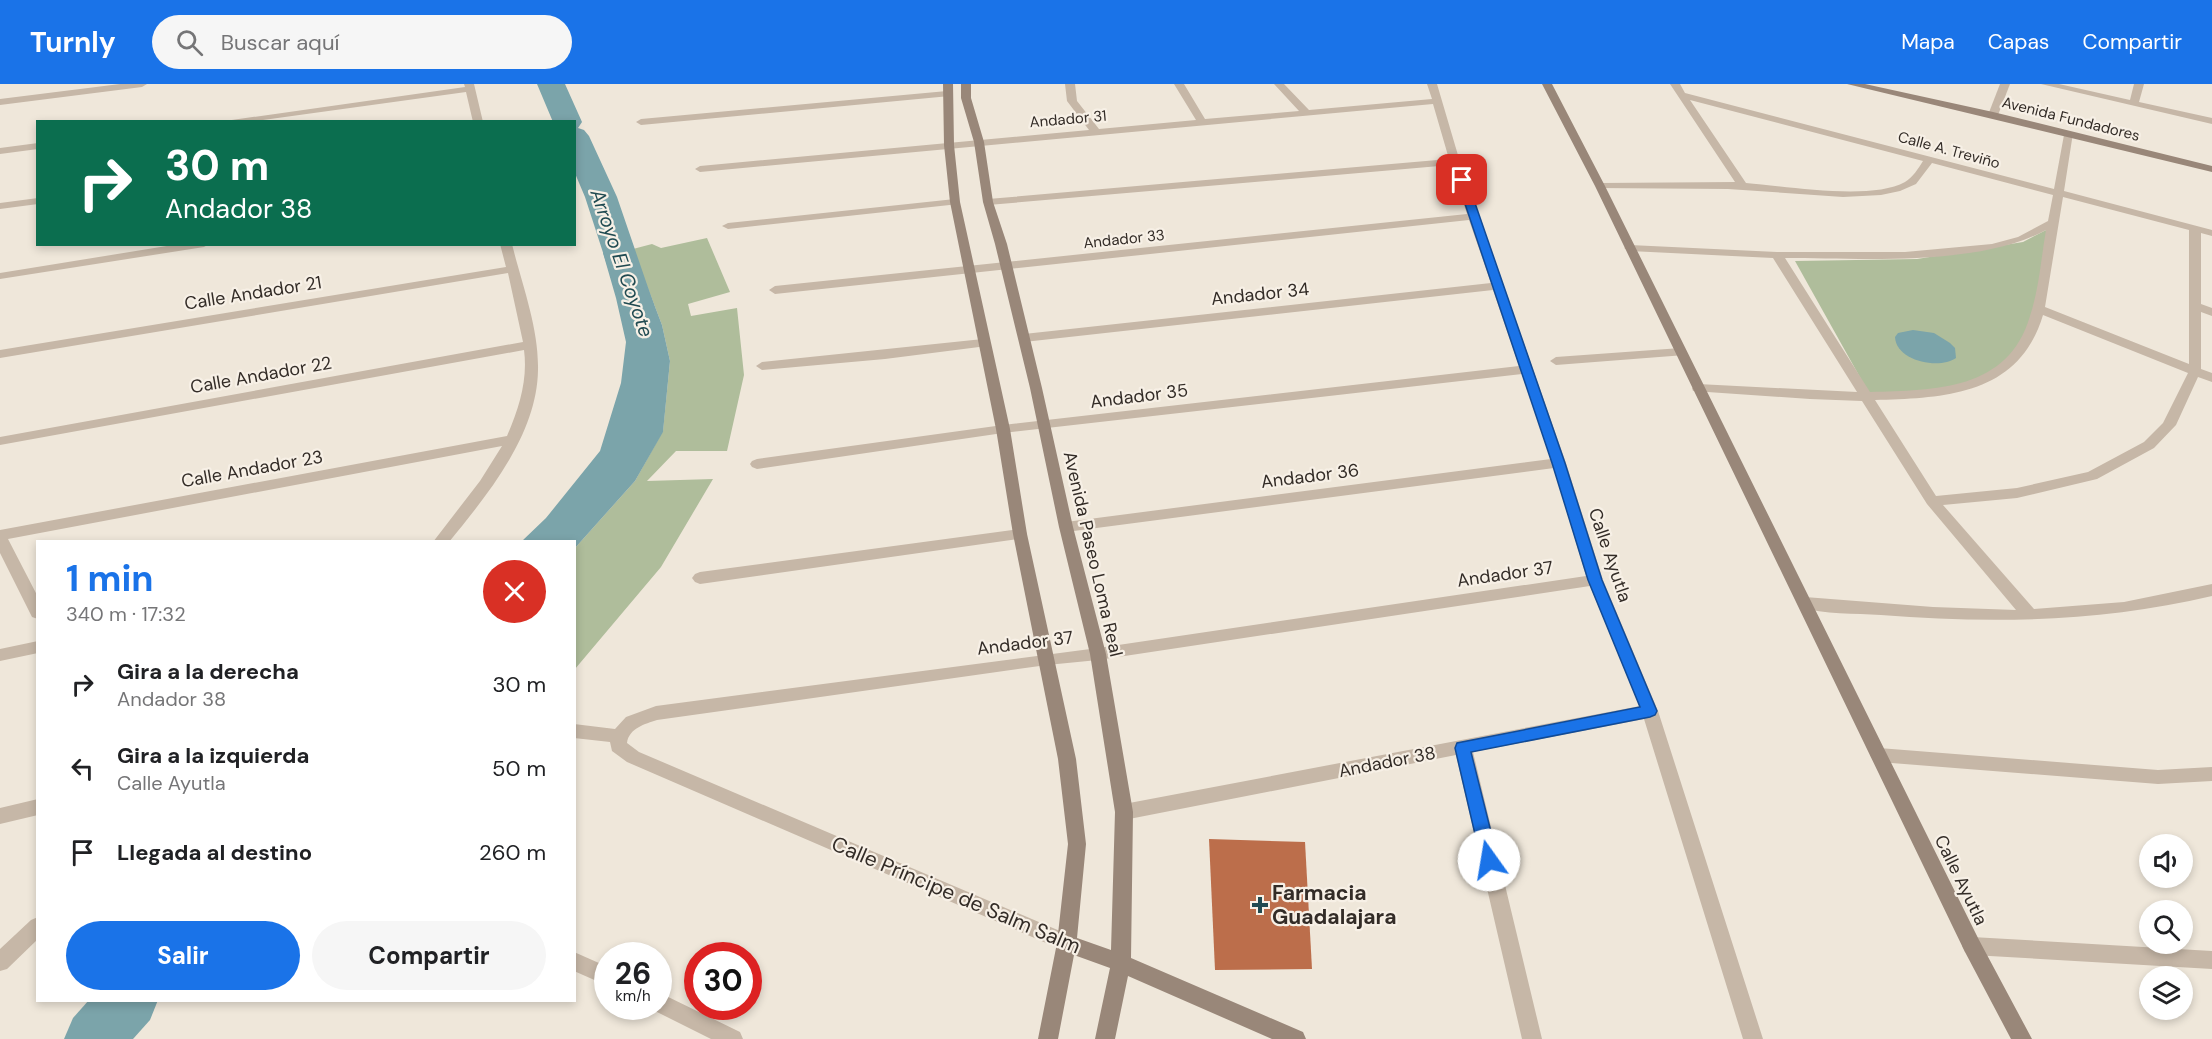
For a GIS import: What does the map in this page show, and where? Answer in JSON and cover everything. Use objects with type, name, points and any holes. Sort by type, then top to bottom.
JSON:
[{"type":"street","points":[[0,102],[142,84]]},
{"type":"street","name":"Avenida Paseo Loma Real","points":[[966,84],[966,98],[979,142],[988,202],[1024,339],[1066,527],[1098,654],[1124,812],[1121,963],[1105,1039]]},
{"type":"street","points":[[1070,84],[1072,101],[1095,131]]},
{"type":"street","points":[[1179,84],[1202,122]]},
{"type":"street","points":[[1279,84],[1307,114]]},
{"type":"street","name":"Calle Ayutla","points":[[1432,84],[1455,162],[1527,369],[1595,580],[1650,711],[1753,1039]]},
{"type":"street","name":"Calle Ayutla","points":[[1547,84],[1600,186],[1972,946],[2022,1039]]},
{"type":"street","name":"Avenida Fundadores","points":[[1852,84],[2212,170]]},
{"type":"street","points":[[1993,116],[2005,84]]},
{"type":"street","points":[[2046,84],[2212,121]]},
{"type":"street","points":[[2134,104],[2139,84]]},
{"type":"street","points":[[237,120],[470,87],[478,120]]},
{"type":"street","points":[[641,122],[947,89],[949,145],[955,202],[1003,429],[1020,534],[1067,759],[1077,844],[1067,943],[1048,1039]]},
{"type":"street","points":[[1677,89],[1743,186]]},
{"type":"street","name":"Calle A. Treviño","points":[[1677,89],[1928,160],[2212,233]]},
{"type":"street","name":"Andador 31","points":[[700,169],[1438,101]]},
{"type":"street","points":[[1698,388],[1866,397],[1949,390],[1977,383],[1997,372],[2013,359],[2027,341],[2040,309],[2068,135]]},
{"type":"street","points":[[0,151],[36,146]]},
{"type":"street","points":[[1600,186],[1743,186],[1850,193],[1895,190],[1920,176],[1928,160]]},
{"type":"street","points":[[988,202],[1455,162]]},
{"type":"street","points":[[0,206],[36,201]]},
{"type":"street","points":[[728,226],[955,202]]},
{"type":"street","name":"Andador 33","points":[[775,290],[1475,216]]},
{"type":"street","points":[[1630,248],[1777,255],[1865,256],[1948,253],[1992,247],[2022,239],[2054,222]]},
{"type":"street","points":[[1932,501],[2017,493],[2092,476],[2149,445],[2169,425],[2195,371],[2195,229]]},
{"type":"street","points":[[0,276],[191,246]]},
{"type":"street","points":[[442,540],[496,472],[511,440],[529,387],[531,370],[529,345],[506,246]]},
{"type":"street","points":[[1777,255],[1932,501],[2030,615]]},
{"type":"street","name":"Calle Andador 21","points":[[0,354],[512,268]]},
{"type":"street","name":"Andador 34","points":[[1024,339],[1499,286]]},
{"type":"street","points":[[2195,306],[2212,312]]},
{"type":"street","points":[[2040,309],[2212,378]]},
{"type":"street","points":[[762,366],[983,343]]},
{"type":"street","name":"Calle Andador 22","points":[[0,441],[529,345]]},
{"type":"street","points":[[1556,361],[1681,352]]},
{"type":"street","name":"Andador 35","points":[[757,464],[1003,429],[1527,369]]},
{"type":"street","name":"Calle Andador 23","points":[[2,544],[511,440]]},
{"type":"street","name":"Andador 36","points":[[1066,527],[1558,463]]},
{"type":"street","points":[[700,578],[1020,534]]},
{"type":"street","points":[[2,544],[36,609]]},
{"type":"street","name":"Andador 37","points":[[619,741],[632,722],[656,713],[1098,654],[1595,580]]},
{"type":"street","points":[[1805,603],[1975,615],[2030,615],[2173,600],[2212,590]]},
{"type":"street","points":[[0,656],[36,647]]},
{"type":"street","name":"Andador 38","points":[[1124,812],[1650,711]]},
{"type":"street","points":[[576,731],[619,741]]},
{"type":"street","name":"Calle Príncipe de Salm Salm","points":[[619,741],[633,757],[1296,1039]]},
{"type":"street","points":[[1462,748],[1532,1039]]},
{"type":"street","points":[[1879,755],[2158,777],[2212,774]]},
{"type":"street","points":[[0,816],[36,807]]},
{"type":"street","points":[[0,962],[36,928]]},
{"type":"street","points":[[1972,946],[2212,960]]},
{"type":"street","points":[[576,962],[594,970]]},
{"type":"street","points":[[672,1009],[733,1039]]},
{"type":"green space","points":[[2050,228],[2027,341],[2013,359],[1970,385],[1871,397],[1795,261],[1917,259],[2023,242]]},
{"type":"green space","points":[[707,238],[730,292],[688,304],[691,316],[737,308],[744,375],[727,451],[676,451],[647,481],[713,479],[661,567],[576,668],[576,547],[635,481],[663,431],[670,361],[662,325],[633,249],[652,244],[661,248]]},
{"type":"water","points":[[632,246],[662,325],[670,361],[663,432],[635,481],[576,547],[576,540],[523,540],[546,518],[600,451],[621,383],[626,342],[603,253]]},
{"type":"water","points":[[1913,330],[1934,333],[1950,343],[1955,348],[1956,358],[1949,362],[1929,363],[1910,357],[1897,345],[1895,337],[1898,333]]},
{"type":"building","name":"Farmacia Guadalajara","points":[[1209,839],[1305,842],[1312,969],[1215,970]]},
{"type":"waterway","name":"Arroyo El Coyote","points":[[551,84],[567,120]]},
{"type":"waterway","name":"Arroyo El Coyote","points":[[576,141],[601,197],[637,305]]},
{"type":"waterway","name":"Arroyo El Coyote","points":[[94,1039],[127,1002]]},
{"type":"place","name":"Farmacia Guadalajara","points":[[1260,905]]},
{"type":"route","points":[[1462,180],[1558,463],[1595,580],[1650,711],[1462,748],[1489,860]]}]
